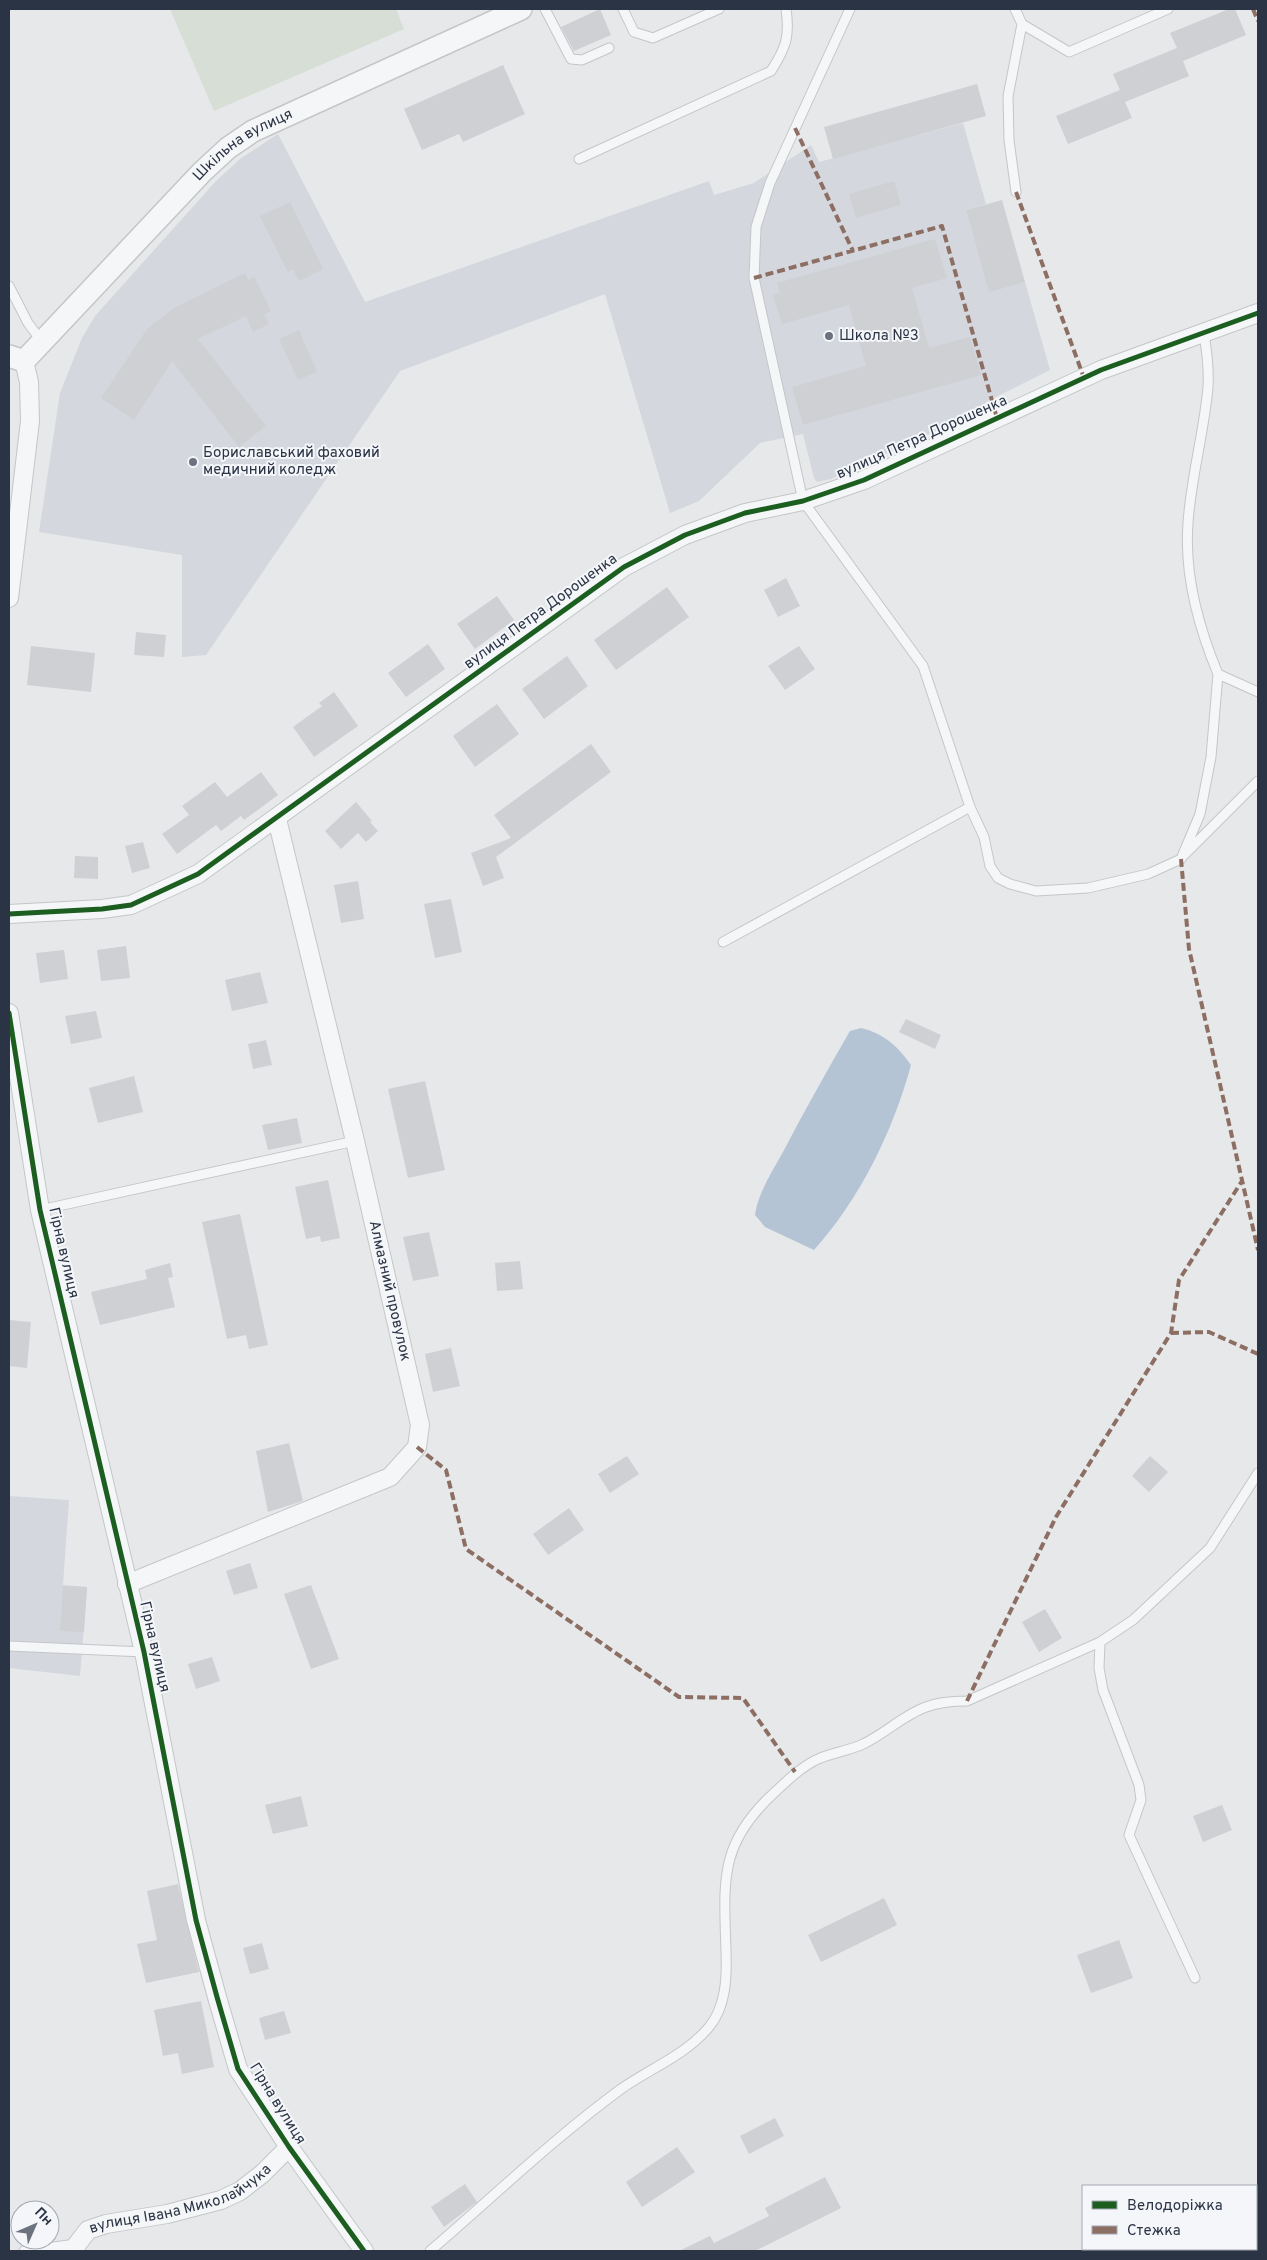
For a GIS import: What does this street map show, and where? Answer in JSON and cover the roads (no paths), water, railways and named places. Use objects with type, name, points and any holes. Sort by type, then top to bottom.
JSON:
[{"type":"street","name":"Шкільна вулиця","points":[[16,358],[43,343],[202,172],[234,144],[253,131],[521,9]]},
{"type":"street","name":"вулиця Петра Дорошенка","points":[[9,914],[102,909],[130,905],[198,874],[277,819],[624,567],[702,529],[745,513],[803,501],[864,480],[1101,370],[1258,313]]},
{"type":"street","points":[[9,598],[30,421],[29,382],[16,358]]},
{"type":"street","name":"Алмазний провулок","points":[[127,1584],[390,1477],[405,1463],[417,1447],[420,1425],[355,1141],[277,819]]},
{"type":"street","name":"Гірна вулиця","points":[[9,1013],[40,1210],[144,1652],[196,1920],[238,2069],[289,2147],[364,2251]]},
{"type":"street","name":"вулиця Івана Миколайчука","points":[[74,2247],[88,2230],[106,2224],[167,2214],[221,2200],[240,2190],[262,2174],[289,2147]]},
{"type":"lane","points":[[546,9],[571,59],[582,60],[609,48]]},
{"type":"lane","points":[[623,9],[634,32],[653,38],[719,9]]},
{"type":"lane","points":[[579,159],[771,71],[785,49],[788,25],[786,9]]},
{"type":"lane","points":[[850,9],[770,183],[756,227],[754,278],[803,501],[923,666],[970,807],[984,838],[990,866],[998,878],[1036,892],[1088,888],[1148,874],[1181,859],[1258,781]]},
{"type":"lane","points":[[1015,9],[1022,24],[1069,52],[1168,9]]},
{"type":"lane","points":[[1016,192],[1010,140],[1008,96],[1022,24]]},
{"type":"lane","points":[[9,286],[28,323],[43,343]]},
{"type":"lane","points":[[1181,859],[1200,814],[1211,757],[1218,674],[1202,636],[1189,564],[1188,523],[1208,387],[1204,334]]},
{"type":"lane","points":[[1218,674],[1258,692]]},
{"type":"lane","points":[[723,942],[970,807]]},
{"type":"lane","points":[[40,1210],[355,1141]]},
{"type":"lane","points":[[430,2251],[567,2131],[622,2088],[685,2048],[708,2029],[718,2016],[724,1994],[726,1967],[725,1878],[730,1853],[743,1829],[763,1803],[795,1772],[818,1759],[866,1743],[924,1708],[945,1702],[967,1701],[1100,1642],[1133,1620],[1210,1548],[1258,1473]]},
{"type":"lane","points":[[1100,1642],[1099,1668],[1103,1690],[1139,1785],[1141,1800],[1129,1835],[1195,1978]]},
{"type":"lane","points":[[9,1646],[144,1652]]},
{"type":"lane","points":[[24,2251],[74,2247]]},
{"type":"water","points":[[861,1028],[876,1033],[889,1041],[911,1065],[895,1115],[873,1163],[846,1209],[814,1250],[765,1227],[755,1215],[762,1191],[770,1175],[850,1031]]},
{"type":"place","name":"Школа №3","points":[[829,336]]},
{"type":"place","name":"Бориславський фаховий медичний коледж","points":[[193,462]]}]
